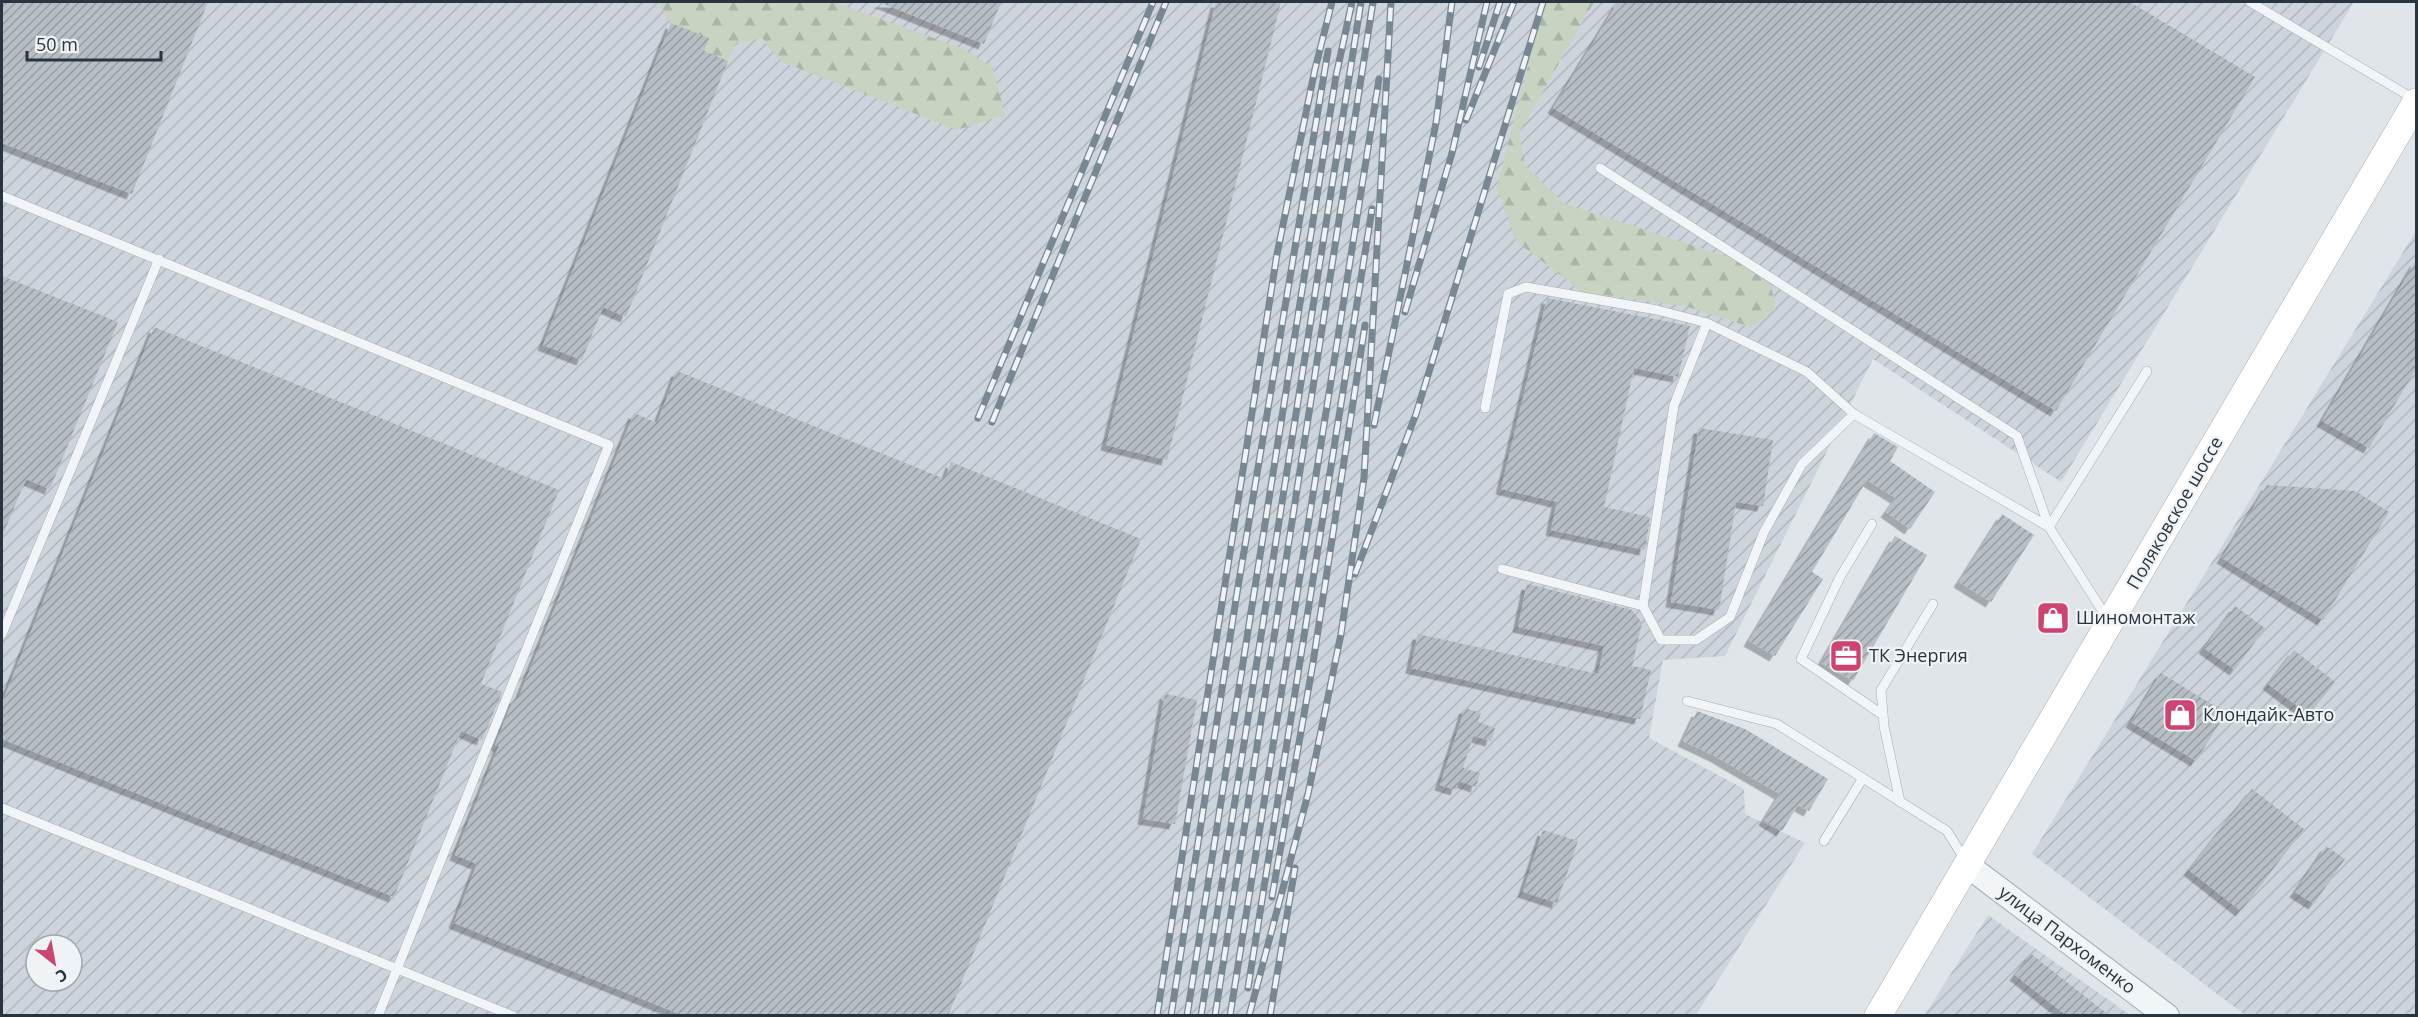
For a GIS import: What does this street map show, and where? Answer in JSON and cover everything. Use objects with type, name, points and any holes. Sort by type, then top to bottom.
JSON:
[{"type":"main road","name":"Поляковское шоссе","points":[[1878,1016],[2416,101]]},
{"type":"street","name":"улица Пархоменко","points":[[1967,865],[2167,1016]]},
{"type":"lane","points":[[2250,2],[2416,101]]},
{"type":"lane","points":[[1600,168],[2017,436],[2049,527],[2110,623]]},
{"type":"lane","points":[[2,196],[609,445],[378,1016]]},
{"type":"lane","points":[[2,634],[159,259]]},
{"type":"lane","points":[[1485,408],[1508,294],[1526,287],[1657,310],[1707,322],[1807,372],[1854,414],[2049,527]]},
{"type":"lane","points":[[1707,322],[1674,405],[1643,606],[1661,640],[1696,640],[1730,617],[1764,532],[1802,464],[1854,414]]},
{"type":"lane","points":[[2049,527],[2148,371]]},
{"type":"lane","points":[[1872,524],[1839,577],[1801,659],[1883,715]]},
{"type":"lane","points":[[1502,569],[1643,606]]},
{"type":"lane","points":[[1900,801],[1883,715],[1881,690],[1933,604]]},
{"type":"lane","points":[[1687,701],[1777,724],[1947,831],[1967,865]]},
{"type":"lane","points":[[1824,842],[1863,778]]},
{"type":"lane","points":[[2,808],[513,1016]]},
{"type":"shaded area","points":[[2,2],[2354,2],[2061,482],[1873,359],[1725,656],[1663,660],[1649,738],[1744,789],[1745,814],[1805,843],[1696,1015],[2,1016]]},
{"type":"shaded area","points":[[2416,231],[2416,1015],[2245,1015],[2032,854]]},
{"type":"shaded area","points":[[1988,915],[2130,1015],[1924,1016]]},
{"type":"green space","points":[[657,2],[833,2],[964,49],[993,68],[1005,115],[957,130],[780,61],[762,38],[736,43],[728,61],[704,51],[709,38],[671,23]]},
{"type":"green space","points":[[1544,2],[1594,2],[1519,133],[1525,165],[1565,204],[1735,259],[1770,281],[1776,309],[1751,327],[1685,306],[1582,292],[1516,241],[1497,188]]},
{"type":"building","points":[[2,2],[208,2],[132,194],[2,143]]},
{"type":"building","points":[[879,2],[1001,2],[984,44]]},
{"type":"building","points":[[1216,2],[1281,2],[1167,460],[1106,445]]},
{"type":"building","points":[[1618,2],[2130,2],[2255,77],[2056,411],[1553,108]]},
{"type":"building","points":[[671,23],[709,38],[704,51],[728,61],[626,317],[603,307],[582,360],[543,345]]},
{"type":"building","points":[[2416,260],[2416,369],[2369,448],[2322,421]]},
{"type":"building","points":[[2,276],[118,322],[50,489],[26,479],[2,537]]},
{"type":"building","points":[[1547,298],[1690,326],[1678,377],[1634,368],[1604,507],[1650,517],[1645,550],[1551,530],[1557,502],[1501,489]]},
{"type":"building","points":[[154,327],[559,490],[481,684],[502,692],[482,740],[461,731],[394,897],[2,739],[2,703]]},
{"type":"building","points":[[677,371],[945,479],[951,462],[1141,539],[948,1016],[684,1016],[454,923],[477,864],[455,855],[499,746],[495,745],[514,697],[518,699],[634,413],[657,423]]},
{"type":"building","points":[[1699,428],[1773,440],[1763,506],[1736,502],[1719,610],[1671,602]]},
{"type":"building","points":[[1874,433],[1898,447],[1890,461],[1935,492],[1910,529],[1886,512],[1896,498],[1867,480],[1812,572],[1823,579],[1775,656],[1749,641]]},
{"type":"building","points":[[2267,485],[2355,491],[2389,512],[2323,620],[2222,558]]},
{"type":"building","points":[[2002,514],[2034,535],[1991,602],[1959,582]]},
{"type":"building","points":[[1895,536],[1927,555],[1853,681],[1821,663]]},
{"type":"building","points":[[1527,584],[1632,610],[1642,623],[1632,666],[1651,670],[1640,719],[1411,668],[1418,634],[1598,674],[1604,646],[1518,627]]},
{"type":"building","points":[[2235,606],[2265,628],[2235,670],[2204,648]]},
{"type":"building","points":[[2294,650],[2335,682],[2309,715],[2268,684]]},
{"type":"building","name":"Клондайк-Авто","points":[[2161,673],[2226,713],[2196,761],[2131,722]]},
{"type":"building","points":[[1165,694],[1197,700],[1175,824],[1143,819]]},
{"type":"building","points":[[1465,708],[1481,713],[1478,722],[1495,728],[1491,741],[1473,736],[1463,768],[1480,773],[1476,787],[1459,781],[1456,790],[1440,785]]},
{"type":"building","points":[[1697,711],[1745,729],[1828,779],[1809,811],[1798,805],[1782,831],[1764,820],[1780,794],[1715,756],[1683,741]]},
{"type":"building","points":[[2252,789],[2304,829],[2241,911],[2189,870]]},
{"type":"building","points":[[1543,830],[1578,841],[1557,903],[1523,892]]},
{"type":"building","points":[[2326,846],[2345,859],[2314,904],[2295,892]]},
{"type":"building","points":[[2031,954],[2110,1016],[2067,1016],[2015,975]]},
{"type":"railway","points":[[978,418],[1153,2]]},
{"type":"railway","points":[[992,422],[1166,2]]},
{"type":"railway","points":[[1157,1016],[1277,254],[1315,69],[1332,2]]},
{"type":"railway","points":[[1187,1016],[1336,76],[1352,2]]},
{"type":"railway","points":[[1201,1016],[1361,2]]},
{"type":"railway","points":[[1215,1016],[1373,2]]},
{"type":"railway","points":[[1249,1016],[1308,794],[1341,634],[1364,478],[1391,2]]},
{"type":"railway","points":[[1374,425],[1436,123],[1452,2]]},
{"type":"railway","points":[[1405,312],[1452,153],[1487,2]]},
{"type":"railway","points":[[1479,67],[1500,2]]},
{"type":"railway","points":[[1466,120],[1514,2]]},
{"type":"railway","points":[[1355,574],[1416,414],[1543,2]]},
{"type":"railway","points":[[1171,1016],[1237,593],[1328,51]]},
{"type":"railway","points":[[1230,1016],[1379,79]]},
{"type":"railway","points":[[1248,988],[1372,209]]},
{"type":"railway","points":[[1272,897],[1313,663],[1365,325]]},
{"type":"railway","points":[[1270,1016],[1295,868]]},
{"type":"place","name":"Шиномонтаж","points":[[2053,618]]},
{"type":"place","name":"ТК Энергия","points":[[1846,656]]},
{"type":"place","name":"Клондайк-Авто","points":[[2180,715]]}]
